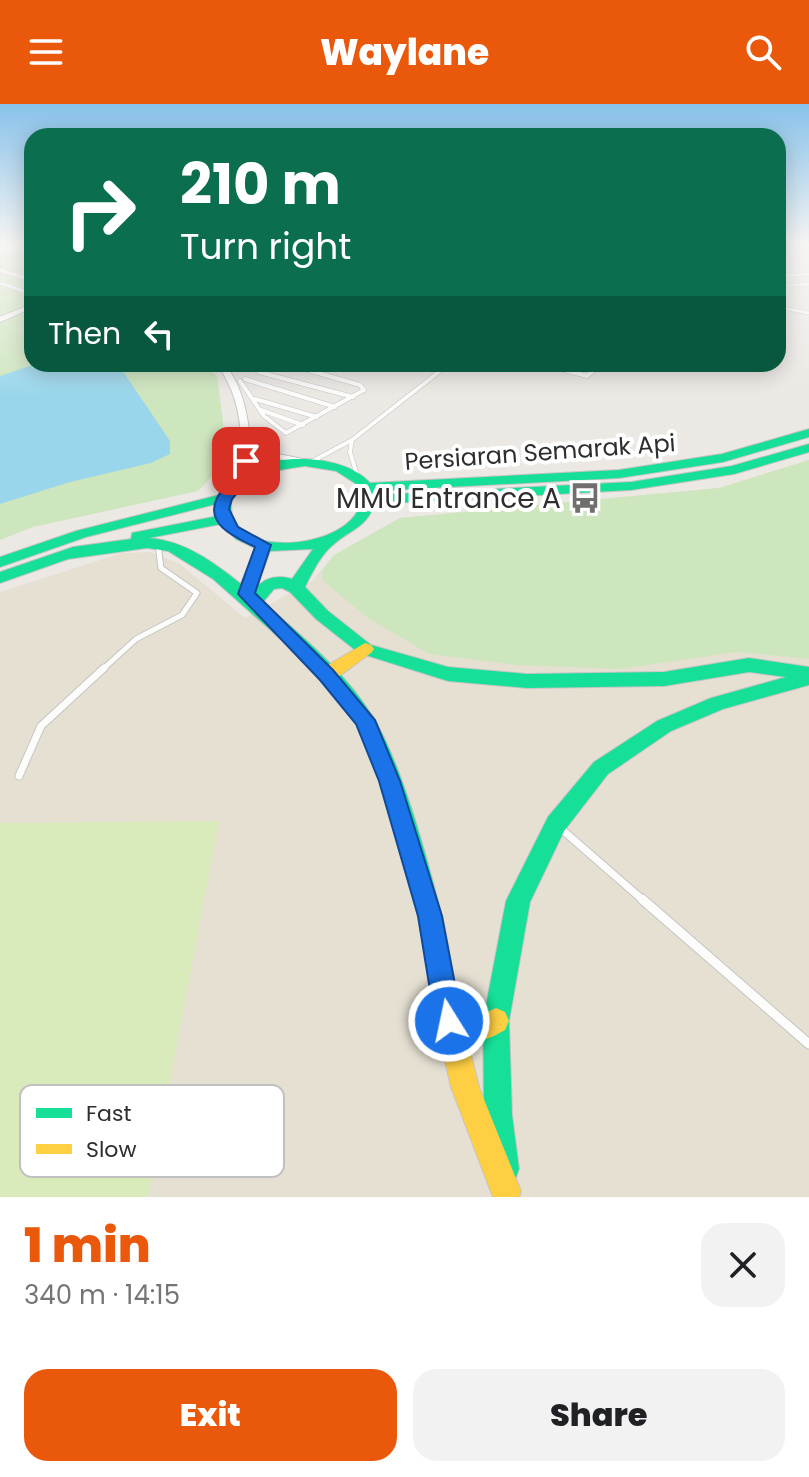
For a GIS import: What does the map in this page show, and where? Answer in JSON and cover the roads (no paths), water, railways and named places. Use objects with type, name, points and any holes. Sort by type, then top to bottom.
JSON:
[{"type":"main road","name":"Persiaran Semarak Api","points":[[365,488],[619,474],[723,458],[809,433]]},
{"type":"main road","name":"Persiaran Semarak Api","points":[[224,498],[241,479],[270,466],[308,462],[337,467],[365,488],[564,492],[631,486],[734,470],[809,448]]},
{"type":"main road","points":[[0,562],[81,534],[224,498],[224,519],[232,530],[246,539],[264,545],[306,546],[327,542],[359,524],[368,512],[365,488]]},
{"type":"main road","points":[[0,578],[64,555],[180,526],[224,519]]},
{"type":"main road","points":[[296,588],[308,565],[327,542]]},
{"type":"main road","points":[[64,555],[127,544],[158,544],[195,558],[250,598],[327,675],[365,720],[390,781],[430,916],[449,1021],[465,1087],[507,1194]]},
{"type":"main road","points":[[250,598],[264,545]]},
{"type":"main road","points":[[250,598],[269,584],[284,582],[296,588],[322,615],[365,649],[448,674],[527,681],[664,679],[768,666],[809,676]]},
{"type":"main road","points":[[327,675],[365,649]]},
{"type":"main road","points":[[734,668],[752,677],[760,689]]},
{"type":"main road","points":[[507,1194],[498,1115],[496,1021],[518,901],[556,824],[601,768],[664,726],[760,689],[809,676]]},
{"type":"main road","points":[[449,1021],[478,1029],[496,1021]]},
{"type":"street","points":[[0,320],[24,310]]},
{"type":"street","points":[[230,372],[240,381],[248,443],[241,479]]},
{"type":"street","points":[[248,443],[262,453],[308,462]]},
{"type":"lane","points":[[786,309],[809,313]]},
{"type":"lane","points":[[240,381],[259,372],[353,397]]},
{"type":"lane","points":[[240,381],[260,410],[286,433],[361,393],[363,387],[313,372]]},
{"type":"lane","points":[[308,462],[352,440],[438,372]]},
{"type":"lane","points":[[574,373],[590,376],[594,372]]},
{"type":"lane","points":[[240,381],[335,407]]},
{"type":"lane","points":[[254,398],[317,417]]},
{"type":"lane","points":[[260,410],[303,425]]},
{"type":"lane","points":[[352,440],[350,452],[365,488]]},
{"type":"lane","points":[[19,776],[41,726],[136,639],[182,615],[197,593],[161,568],[158,544]]},
{"type":"lane","points":[[556,824],[809,1044]]},
{"type":"water","points":[[24,368],[24,372],[123,372],[170,441],[170,454],[151,463],[70,482],[0,504],[0,376]]},
{"type":"place","name":"MMU Entrance A","points":[[585,498]]}]
